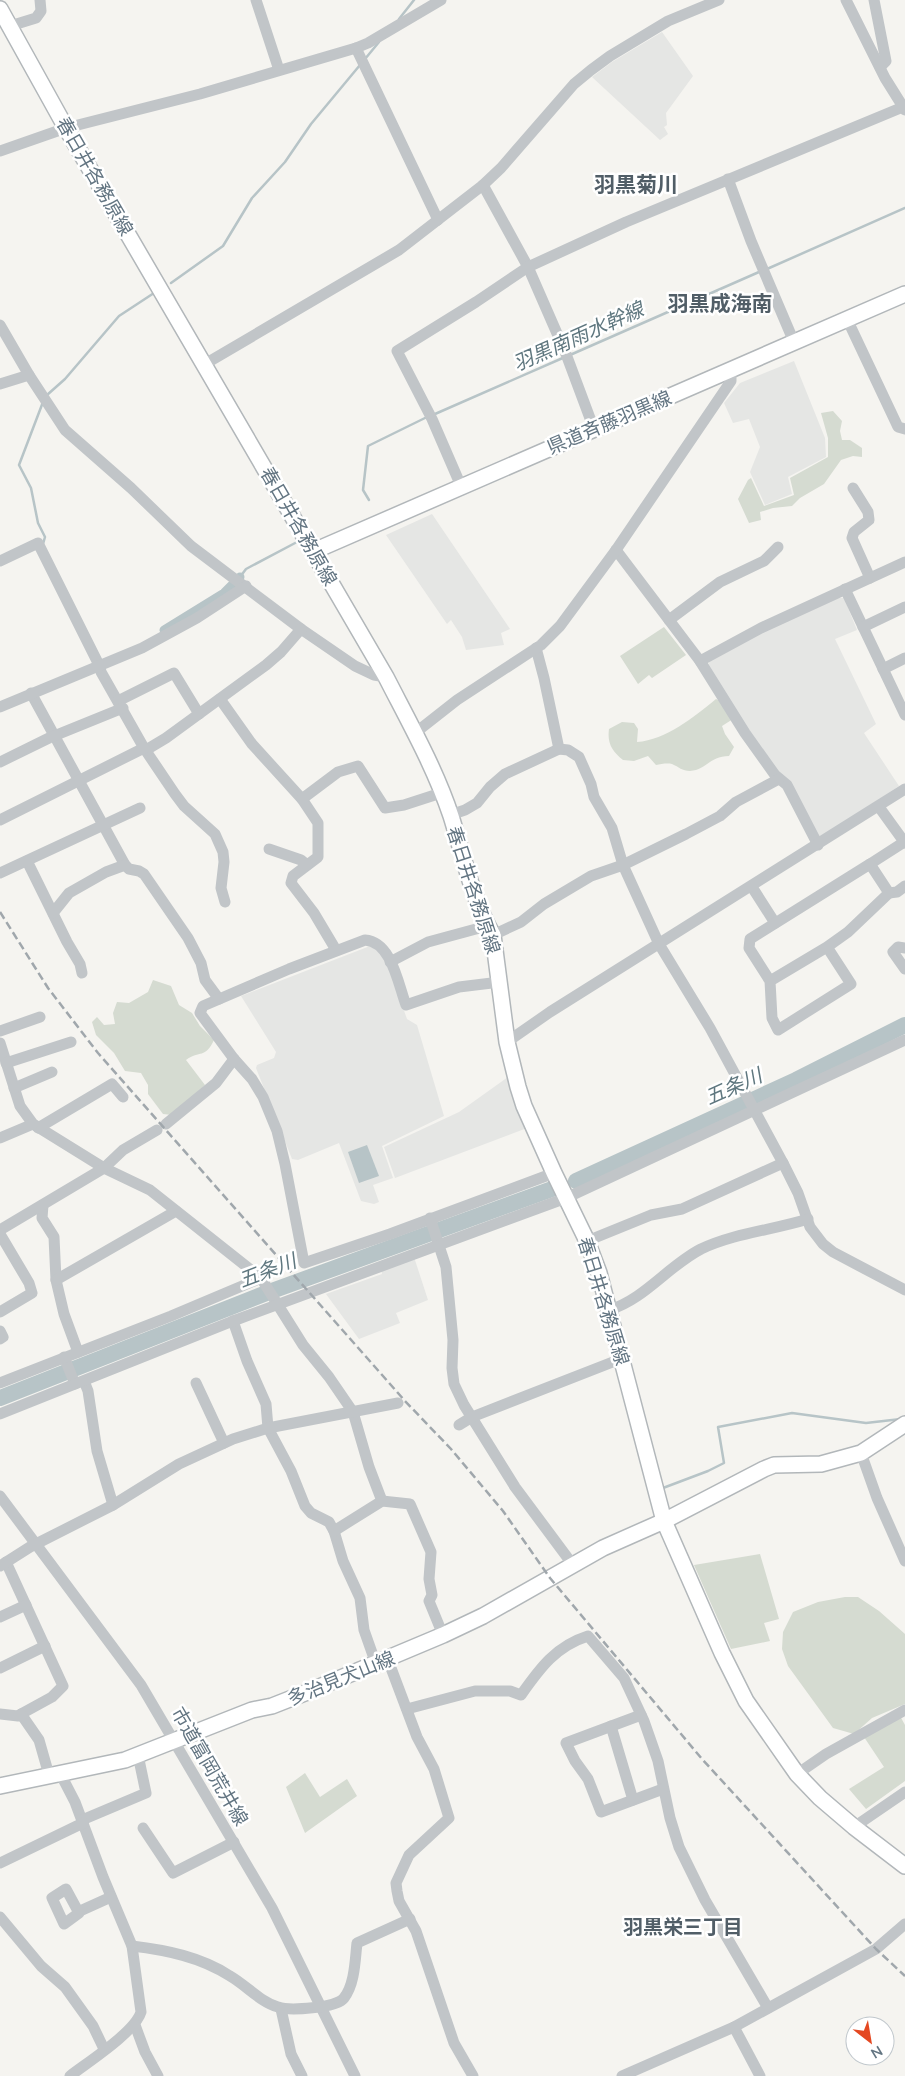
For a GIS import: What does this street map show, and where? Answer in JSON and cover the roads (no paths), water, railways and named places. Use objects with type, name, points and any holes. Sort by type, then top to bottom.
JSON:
[{"type":"main road","name":"春日井各務原線","points":[[0,9],[66,128],[314,551],[386,677],[415,733],[450,815],[468,872],[490,931],[500,982],[507,1042],[524,1106],[587,1241],[599,1273],[623,1358],[664,1521],[722,1653],[746,1701],[798,1774],[820,1798],[905,1866]]},
{"type":"main road","name":"県道斉藤羽黒線","points":[[314,551],[905,294]]},
{"type":"main road","name":"多治見犬山線","points":[[0,1786],[125,1760],[252,1710],[272,1706],[382,1662],[483,1616],[603,1548],[664,1521],[764,1469],[774,1465],[821,1464],[861,1453],[905,1424]]},
{"type":"street","points":[[10,26],[36,18],[41,11],[40,0]]},
{"type":"street","points":[[256,0],[279,70]]},
{"type":"street","points":[[0,152],[66,128],[200,94],[356,48],[368,43],[441,0]]},
{"type":"street","points":[[205,364],[399,250],[483,185],[501,168],[574,84],[591,70],[610,56],[668,22],[719,0]]},
{"type":"street","points":[[461,486],[430,416],[397,351],[528,267],[626,222],[904,108],[880,67],[846,0]]},
{"type":"street","points":[[874,0],[886,61],[880,67]]},
{"type":"street","points":[[356,48],[438,220]]},
{"type":"street","points":[[728,179],[751,241],[794,342]]},
{"type":"street","points":[[483,185],[528,267],[567,357],[594,429]]},
{"type":"street","points":[[847,319],[898,428],[905,429]]},
{"type":"street","points":[[0,325],[29,375],[65,430],[131,488],[191,546],[301,629],[365,672],[386,677]]},
{"type":"street","points":[[415,733],[458,700],[536,648],[560,626],[616,550],[732,381],[731,370]]},
{"type":"street","points":[[0,384],[29,375]]},
{"type":"street","points":[[853,488],[868,512],[869,520],[854,532],[852,538],[870,578]]},
{"type":"street","points":[[0,561],[40,547],[101,672],[145,749],[184,806],[216,834],[223,852],[224,862],[221,888],[225,902]]},
{"type":"street","points":[[669,620],[720,582],[764,561],[778,547]]},
{"type":"street","points":[[616,550],[700,661],[745,734],[779,778],[787,785],[818,844]]},
{"type":"street","points":[[700,661],[761,628],[905,562]]},
{"type":"street","points":[[0,707],[100,667],[163,637],[246,586]]},
{"type":"street","points":[[845,589],[904,711]]},
{"type":"street","points":[[862,627],[905,607]]},
{"type":"street","points":[[0,820],[166,738],[266,665],[281,652],[301,629]]},
{"type":"street","points":[[536,648],[559,749]]},
{"type":"street","points":[[883,669],[905,658]]},
{"type":"street","points":[[0,762],[121,704],[174,673],[199,714]]},
{"type":"street","points":[[32,693],[125,865],[128,869],[144,874],[188,938],[201,963],[205,980],[219,999]]},
{"type":"street","points":[[220,699],[252,744],[302,799],[318,823],[318,857],[293,876],[291,883],[314,913],[336,950]]},
{"type":"street","points":[[450,815],[465,810],[477,803],[490,787],[506,774],[559,749],[568,750],[579,757],[591,784],[594,797],[612,828],[623,865],[658,944],[710,1028],[783,1163],[798,1193],[814,1233],[833,1252],[905,1290]]},
{"type":"street","points":[[302,799],[338,772],[358,766],[385,808],[404,805],[441,793]]},
{"type":"street","points":[[390,962],[428,942],[490,931],[521,922],[544,904],[591,876],[623,865],[720,816],[736,802],[779,778]]},
{"type":"street","points":[[507,1042],[550,1012],[752,887],[905,789]]},
{"type":"street","points":[[827,947],[851,984],[778,1030],[772,1018],[770,981],[749,948],[750,939],[905,843],[879,807]]},
{"type":"street","points":[[0,873],[140,808]]},
{"type":"street","points":[[269,849],[301,860],[307,865]]},
{"type":"street","points":[[27,861],[66,942],[80,964],[82,973]]},
{"type":"street","points":[[870,864],[889,893]]},
{"type":"street","points":[[53,913],[69,893],[106,872],[125,865]]},
{"type":"street","points":[[770,981],[827,947],[848,932],[889,893],[896,892],[905,886]]},
{"type":"street","points":[[752,887],[775,923]]},
{"type":"street","points":[[500,982],[459,987],[406,1005],[386,953],[373,941],[365,940],[336,950],[203,1006],[200,1013],[234,1059],[252,1079],[263,1097],[277,1131],[304,1263],[554,1173]]},
{"type":"street","points":[[905,948],[898,947],[893,952],[905,969]]},
{"type":"street","points":[[0,1031],[40,1017]]},
{"type":"street","points":[[0,1414],[276,1303],[566,1198],[905,1040]]},
{"type":"street","points":[[4,1062],[71,1042]]},
{"type":"street","points":[[0,1043],[4,1062],[20,1106],[36,1126],[104,1168],[150,1190],[262,1280],[303,1345],[329,1376],[353,1412],[368,1467],[382,1501]]},
{"type":"street","points":[[0,1230],[104,1168],[123,1150],[161,1127],[216,1083],[234,1059]]},
{"type":"street","points":[[14,1088],[52,1072]]},
{"type":"street","points":[[0,1138],[36,1126],[112,1084],[123,1097]]},
{"type":"street","points":[[587,1241],[652,1216],[682,1209],[783,1163]]},
{"type":"street","points":[[43,1205],[42,1218],[54,1236],[56,1280],[64,1314],[78,1352]]},
{"type":"street","points":[[56,1280],[176,1211]]},
{"type":"street","points":[[430,1218],[446,1266],[450,1293],[454,1384],[464,1405],[515,1487],[573,1565]]},
{"type":"street","points":[[609,1310],[633,1299],[666,1272],[703,1248],[755,1230],[808,1219]]},
{"type":"street","points":[[0,1234],[32,1293],[0,1312]]},
{"type":"street","points":[[0,1383],[262,1280]]},
{"type":"street","points":[[232,1321],[266,1404],[268,1428],[291,1471],[305,1506],[311,1513],[329,1522],[334,1531],[343,1561],[360,1598],[364,1630],[407,1709],[417,1737],[434,1769],[449,1818],[409,1855],[396,1883],[399,1901],[416,1931],[454,2043],[474,2076]]},
{"type":"street","points":[[0,1331],[3,1337],[0,1339]]},
{"type":"street","points":[[64,1357],[80,1383],[88,1391],[97,1451],[113,1505]]},
{"type":"street","points":[[458,1425],[472,1417],[623,1358]]},
{"type":"street","points":[[196,1383],[224,1443]]},
{"type":"street","points":[[0,1714],[18,1716],[52,1697],[63,1686],[26,1605],[3,1564],[113,1505],[179,1464],[224,1443],[268,1428],[398,1403]]},
{"type":"street","points":[[861,1453],[877,1498],[905,1561]]},
{"type":"street","name":"市道富岡荒井線","points":[[1,1500],[130,1669],[175,1741],[272,1908],[355,2076]]},
{"type":"street","points":[[334,1531],[382,1501],[413,1506],[431,1552],[429,1579],[432,1595],[429,1601],[443,1635]]},
{"type":"street","points":[[0,1617],[26,1605]]},
{"type":"street","points":[[407,1709],[474,1691],[510,1691],[521,1695],[542,1666],[560,1649],[574,1640],[588,1636],[624,1678],[658,1761],[679,1847],[705,1900],[768,2008]]},
{"type":"street","points":[[0,1668],[45,1646]]},
{"type":"street","points":[[798,1774],[826,1754],[905,1710]]},
{"type":"street","points":[[21,1714],[39,1740],[55,1774],[82,1821],[132,1946],[141,2012],[135,2025],[126,2034],[70,2076]]},
{"type":"street","points":[[641,1716],[566,1743],[574,1761],[588,1779],[601,1812],[664,1790]]},
{"type":"street","points":[[611,1726],[633,1800]]},
{"type":"street","points":[[0,1863],[82,1821],[146,1792],[138,1755]]},
{"type":"street","points":[[854,1827],[905,1792]]},
{"type":"street","points":[[143,1828],[173,1873],[234,1842]]},
{"type":"street","points":[[79,1913],[111,1897]]},
{"type":"street","points":[[0,1917],[41,1966],[65,1987],[93,2026],[104,2050]]},
{"type":"street","points":[[132,1946],[172,1951],[213,1967],[241,1982],[271,2005],[281,2008],[321,2007],[337,2004],[344,1999],[351,1984],[358,1943],[410,1919]]},
{"type":"street","points":[[622,2076],[734,2027],[876,1949],[905,1924]]},
{"type":"street","points":[[281,2008],[291,2054],[302,2076]]},
{"type":"street","points":[[135,2025],[145,2052],[158,2076]]},
{"type":"street","points":[[734,2027],[760,2076]]},
{"type":"waterway","points":[[399,19],[414,0]]},
{"type":"waterway","points":[[365,59],[379,42]]},
{"type":"waterway","points":[[171,283],[223,246],[252,198],[285,162],[311,124],[360,65]]},
{"type":"waterway","name":"羽黒南雨水幹線","points":[[767,269],[905,208]]},
{"type":"waterway","name":"羽黒南雨水幹線","points":[[570,355],[759,272]]},
{"type":"waterway","points":[[47,395],[65,379],[119,316],[154,293]]},
{"type":"waterway","name":"羽黒南雨水幹線","points":[[435,414],[565,357]]},
{"type":"waterway","points":[[43,402],[19,465],[31,488],[38,523],[45,537],[43,544]]},
{"type":"waterway","name":"羽黒南雨水幹線","points":[[369,500],[363,490],[368,446],[427,417]]},
{"type":"waterway","name":"羽黒南雨水幹線","points":[[240,577],[246,569],[297,542]]},
{"type":"waterway","points":[[164,630],[224,593],[240,577]]},
{"type":"waterway","name":"五条川","points":[[576,1181],[796,1080],[905,1025]]},
{"type":"waterway","name":"五条川","points":[[0,1398],[269,1292],[552,1189]]},
{"type":"waterway","points":[[663,1488],[724,1463],[718,1427],[792,1413],[866,1423],[901,1419]]},
{"type":"railway","points":[[0,912],[48,988],[98,1053],[405,1401],[451,1449],[503,1511],[550,1578],[702,1759],[876,1949],[905,1976]]},
{"type":"district","name":"羽黒菊川","points":[[636,184]]},
{"type":"district","name":"羽黒成海南","points":[[720,303]]},
{"type":"district","name":"羽黒栄三丁目","points":[[683,1926]]}]
